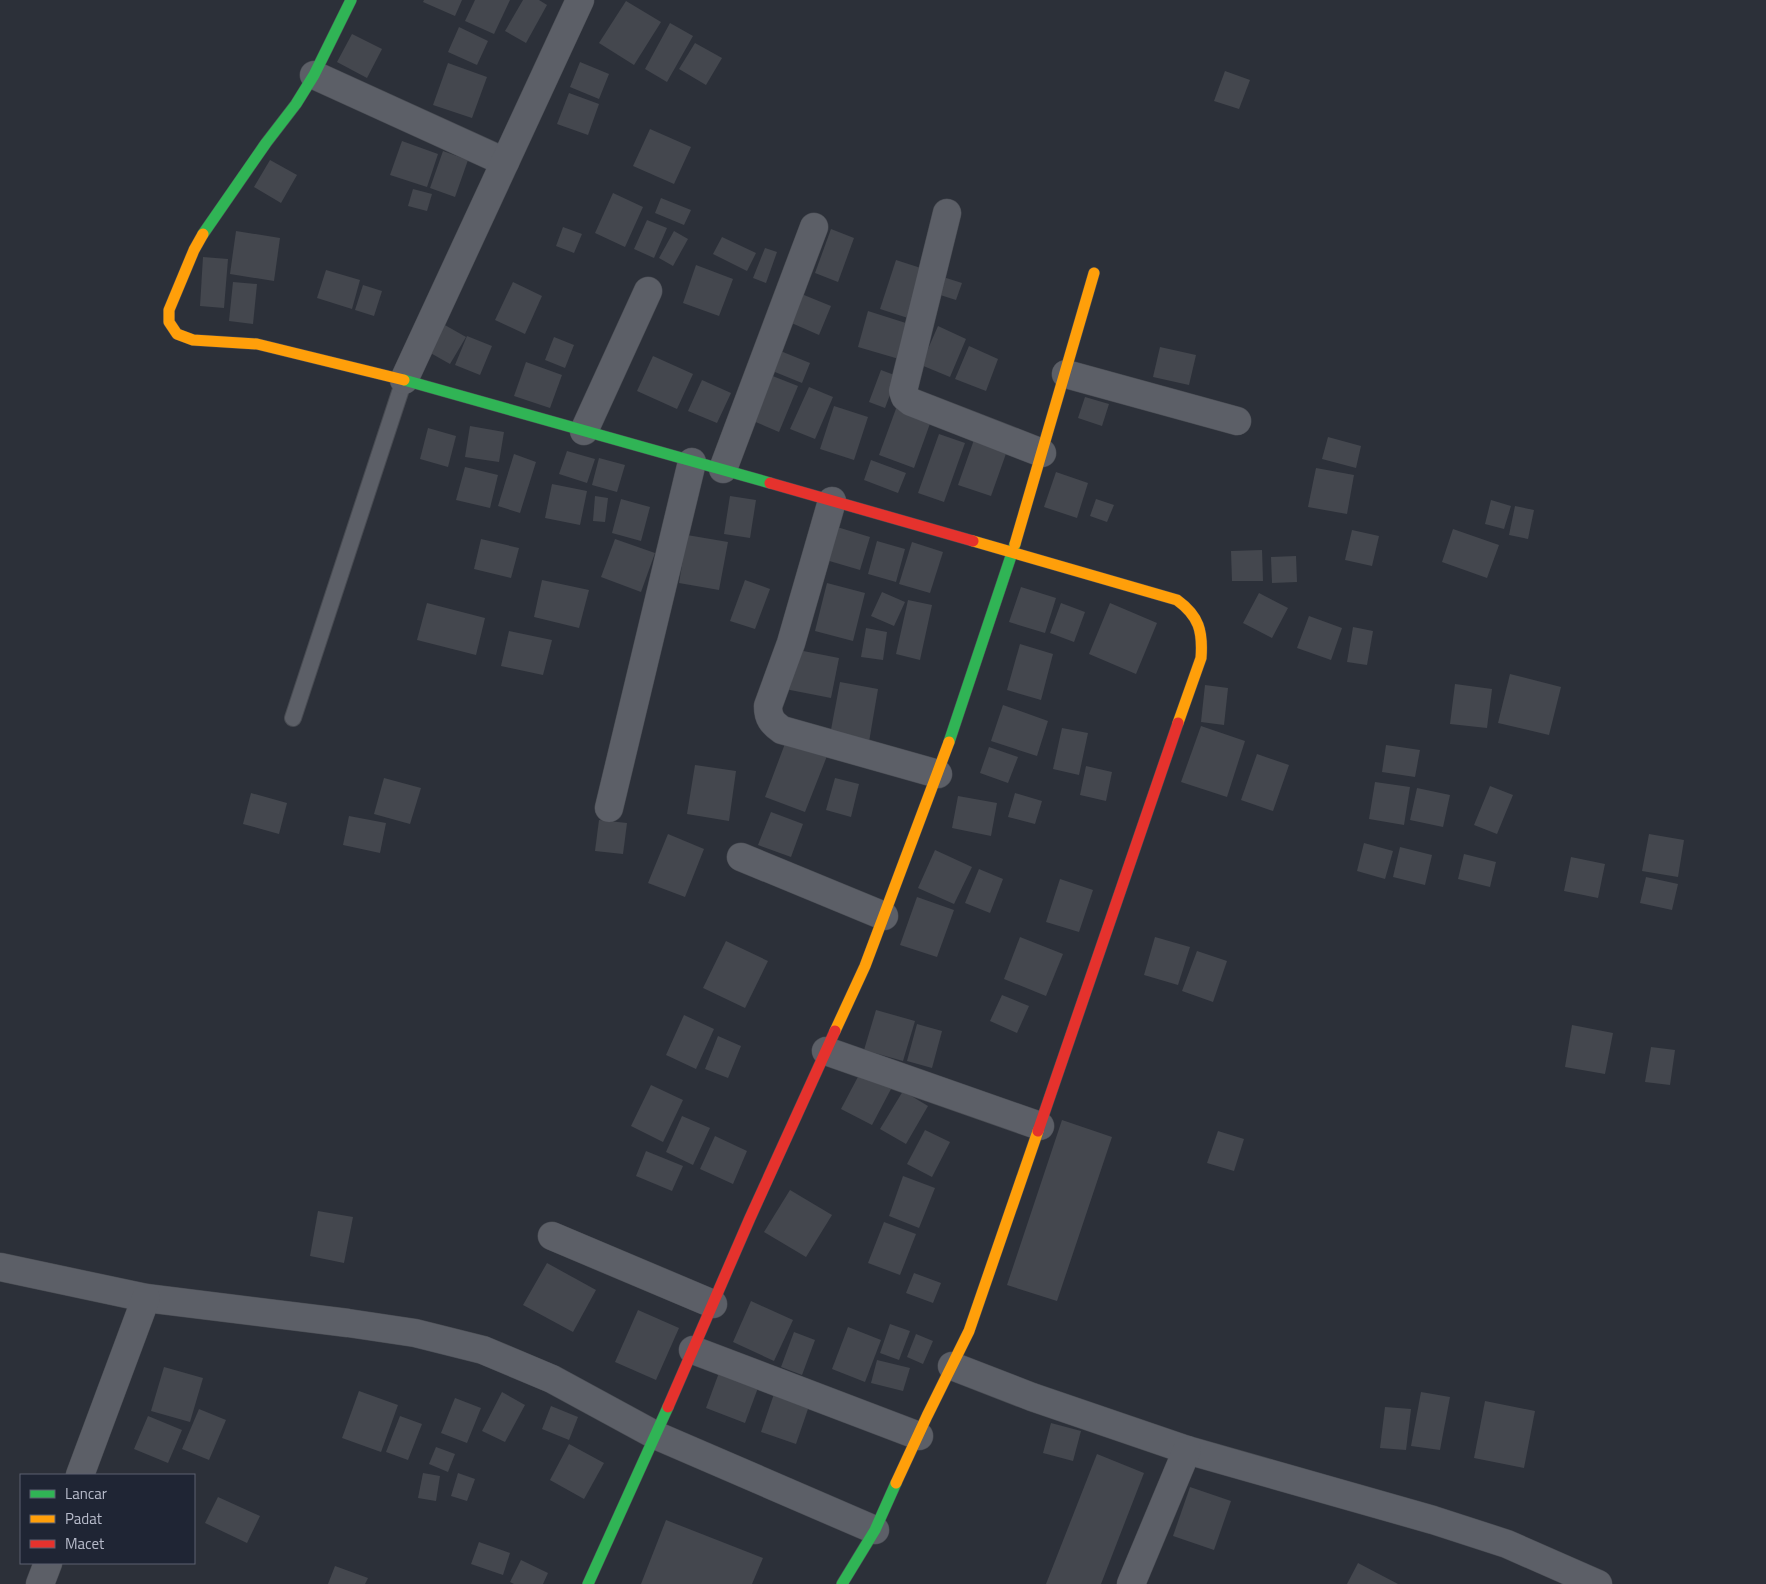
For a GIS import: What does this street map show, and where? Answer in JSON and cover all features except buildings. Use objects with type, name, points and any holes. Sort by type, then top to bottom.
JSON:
[{"type":"street","points":[[351,0],[314,75],[296,104],[266,143],[211,222],[191,258],[172,302],[168,319],[175,332],[185,339],[257,344],[404,380],[692,462],[723,469],[832,502],[1178,600],[1198,620],[1202,644],[1201,658],[968,1331],[875,1530],[842,1584]]},
{"type":"street","points":[[404,380],[578,1]]},
{"type":"street","points":[[314,75],[505,162]]},
{"type":"street","points":[[947,213],[903,391],[905,397],[911,402],[1042,453]]},
{"type":"street","points":[[723,469],[814,227]]},
{"type":"street","points":[[588,1584],[865,966],[938,774],[1013,552],[1094,273]]},
{"type":"street","points":[[584,431],[648,292]]},
{"type":"street","points":[[1066,374],[1237,421]]},
{"type":"street","points":[[609,808],[692,462]]},
{"type":"street","points":[[832,502],[791,643],[768,706],[768,716],[782,730],[938,774]]},
{"type":"street","points":[[741,857],[884,916]]},
{"type":"street","points":[[826,1051],[1040,1126]]},
{"type":"street","points":[[552,1236],[713,1304]]},
{"type":"street","points":[[0,1267],[146,1298],[348,1322],[415,1333],[483,1350],[552,1379],[655,1435],[875,1530]]},
{"type":"street","points":[[80,1474],[146,1298]]},
{"type":"street","points":[[693,1350],[919,1436]]},
{"type":"street","points":[[952,1366],[1032,1397],[1187,1450],[1433,1520],[1507,1544],[1598,1584]]},
{"type":"street","points":[[1131,1584],[1187,1450]]},
{"type":"street","points":[[40,1584],[48,1564]]},
{"type":"lane","points":[[293,718],[404,380]]},
{"type":"traffic: fast","points":[[203,234],[266,143],[296,104],[314,75],[351,0]]},
{"type":"traffic: fast","points":[[404,380],[770,483]]},
{"type":"traffic: fast","points":[[949,742],[1015,544]]},
{"type":"traffic: fast","points":[[588,1584],[668,1407]]},
{"type":"traffic: fast","points":[[842,1584],[875,1530],[896,1483]]},
{"type":"traffic: slow","points":[[203,234],[194,250],[169,310],[169,322],[177,334],[193,340],[257,344],[404,380]]},
{"type":"traffic: slow","points":[[1015,544],[1094,273]]},
{"type":"traffic: slow","points":[[973,541],[1177,600],[1184,606],[1195,618],[1198,625],[1201,640],[1201,658],[1178,723]]},
{"type":"traffic: slow","points":[[835,1031],[865,966],[949,742]]},
{"type":"traffic: slow","points":[[896,1483],[969,1331],[1038,1131]]},
{"type":"traffic: jam","points":[[770,483],[973,541]]},
{"type":"traffic: jam","points":[[1038,1131],[1178,723]]},
{"type":"traffic: jam","points":[[668,1407],[750,1218],[835,1031]]}]
